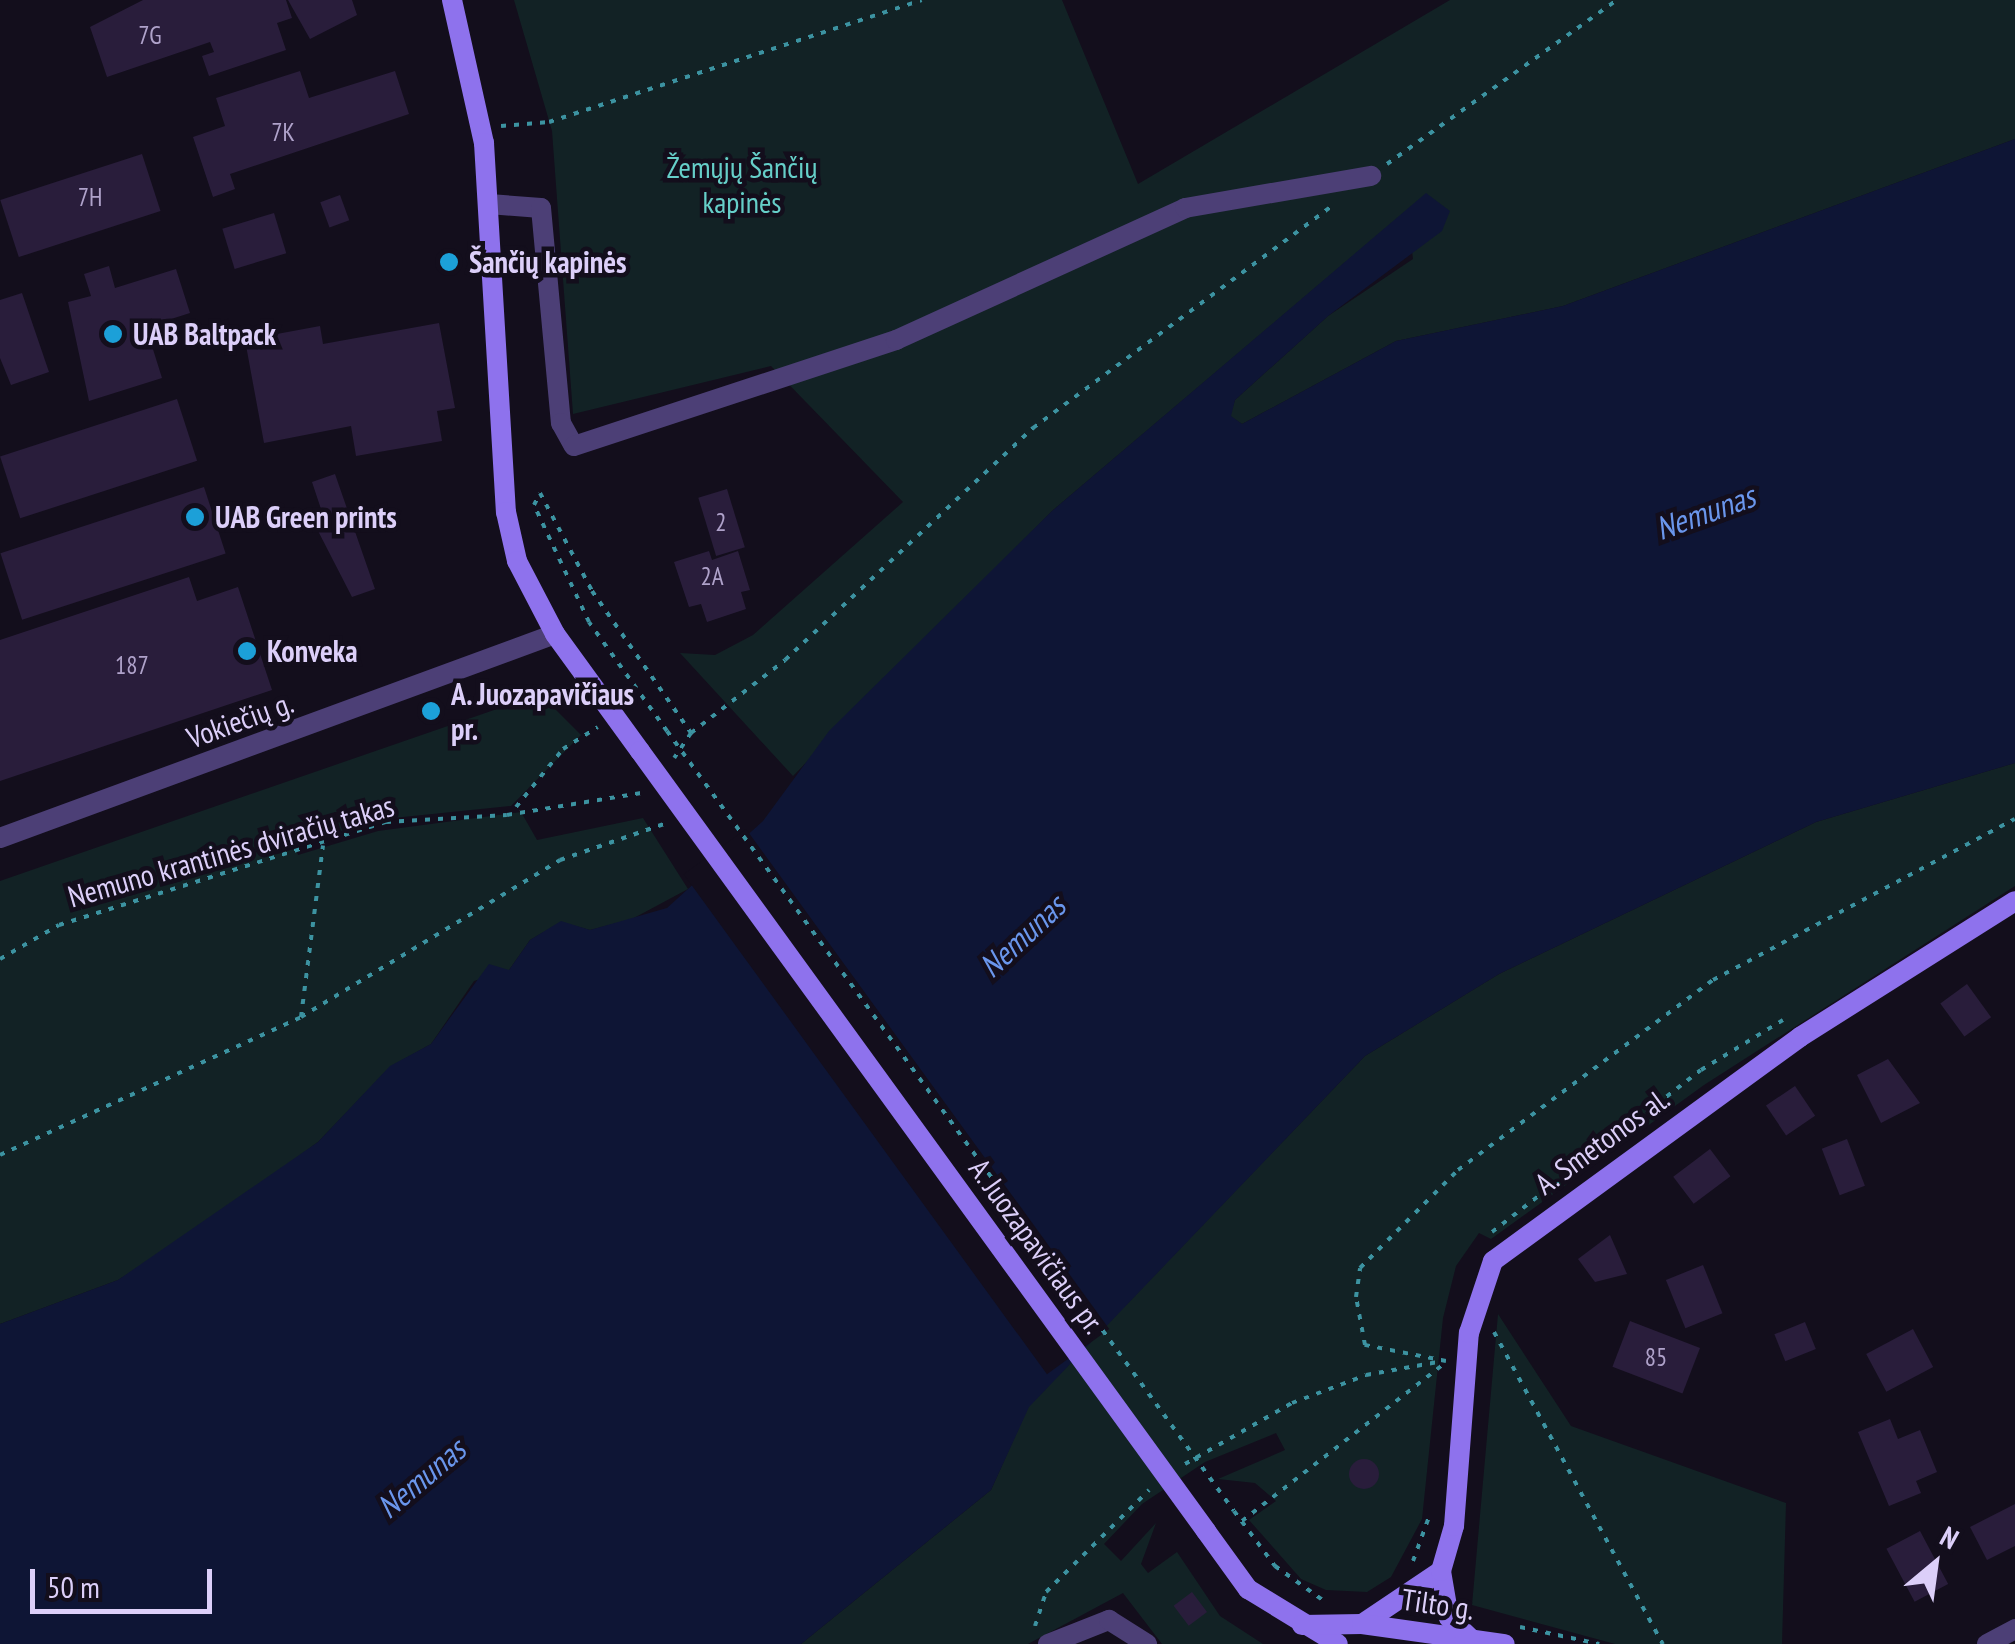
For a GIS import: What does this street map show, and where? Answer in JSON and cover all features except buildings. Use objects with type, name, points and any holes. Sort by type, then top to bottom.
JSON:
[{"type":"main road","name":"A. Juozapavičiaus pr.","points":[[452,0],[481,126],[506,512],[517,560],[554,634],[1248,1590],[1302,1626],[1338,1644]]},
{"type":"main road","name":"A. Smetonos al.","points":[[1470,1638],[1449,1618],[1440,1571],[1478,1296],[1493,1261],[1564,1204],[1800,1037],[2015,901]]},
{"type":"main road","points":[[1302,1626],[1362,1624],[1440,1571]]},
{"type":"main road","name":"Tilto g.","points":[[1362,1624],[1470,1638],[1502,1634]]},
{"type":"street","points":[[489,204],[541,208],[562,422],[574,446],[896,340],[1185,208],[1371,176]]},
{"type":"street","name":"Vokiečių g.","points":[[0,838],[554,634]]},
{"type":"street","points":[[1048,1644],[1109,1620],[1147,1644]]},
{"type":"street","points":[[1987,1644],[2015,1629]]},
{"type":"path","points":[[481,126],[549,122],[922,0]]},
{"type":"path","points":[[1371,176],[1617,0]]},
{"type":"path","points":[[666,771],[692,733],[785,660],[1034,428],[1341,199]]},
{"type":"path","points":[[692,733],[592,591],[548,498],[540,494],[534,505],[589,622],[667,731],[1241,1522],[1275,1566],[1335,1604]]},
{"type":"path","points":[[516,807],[563,749],[590,732]]},
{"type":"path","name":"Nemuno krantinės dviračių takas","points":[[0,959],[59,925],[386,822],[507,815],[516,807],[657,784]]},
{"type":"path","points":[[694,800],[706,790]]},
{"type":"path","points":[[0,1155],[300,1017],[560,860],[671,819]]},
{"type":"path","points":[[1447,1361],[1365,1345],[1356,1298],[1360,1268],[1458,1170],[1713,980],[2015,819]]},
{"type":"path","points":[[300,1017],[323,842]]},
{"type":"path","points":[[1478,1245],[1701,1070],[1800,1009]]},
{"type":"path","points":[[1478,1296],[1530,1411],[1663,1644]]},
{"type":"path","points":[[1445,1379],[1448,1345]]},
{"type":"path","points":[[1241,1522],[1447,1361]]},
{"type":"path","points":[[1182,1466],[1292,1403],[1366,1375],[1447,1361]]},
{"type":"path","points":[[1029,1644],[1046,1592],[1166,1478]]},
{"type":"path","points":[[1406,1570],[1431,1507]]},
{"type":"path","points":[[1502,1634],[1599,1644]]},
{"type":"green space","name":"Žemųjų Šančių kapinės","points":[[514,0],[1062,0],[1138,184],[1450,0],[2015,0],[2015,139],[1563,306],[1396,341],[1242,424],[1230,416],[1235,400],[1328,316],[1413,259],[1407,210],[1052,511],[793,776],[680,653],[715,655],[753,635],[903,502],[771,366],[573,414],[552,131]]},
{"type":"green space","points":[[540,694],[581,735],[511,806],[374,820],[295,846],[298,855],[378,831],[521,812],[537,840],[643,818],[688,889],[632,919],[590,930],[561,922],[530,940],[509,970],[474,981],[431,1044],[390,1067],[318,1142],[201,1228],[118,1280],[0,1324],[0,881]]},
{"type":"green space","points":[[2015,763],[2015,886],[1704,1085],[1491,1239],[1479,1233],[1456,1266],[1443,1318],[1422,1519],[1391,1577],[1367,1592],[1326,1590],[1301,1579],[1249,1520],[1276,1501],[1255,1483],[1218,1479],[1285,1450],[1276,1433],[1205,1462],[1142,1504],[1104,1544],[1121,1561],[1156,1523],[1141,1564],[1148,1573],[1177,1552],[1220,1616],[1263,1644],[1162,1644],[1123,1593],[1028,1644],[801,1644],[991,1490],[1028,1407],[1365,1056],[1499,974],[1816,822]]},
{"type":"green space","points":[[1498,1314],[1571,1426],[1786,1503],[1782,1644],[1615,1644],[1472,1605]]},
{"type":"water","name":"Nemunas","points":[[2015,139],[2015,763],[1816,822],[1499,974],[1365,1056],[1029,1407],[991,1490],[801,1644],[0,1644],[0,1324],[118,1280],[318,1142],[390,1066],[431,1044],[489,964],[509,970],[530,940],[561,921],[590,930],[667,908],[763,821],[829,731],[1052,511],[1426,193],[1450,211],[1442,231],[1328,316],[1235,400],[1231,416],[1242,424],[1396,341],[1563,306]]},
{"type":"pier","points":[[746,829],[1109,1329],[1047,1374],[684,874]]},
{"type":"place","name":"Šančių kapinės","points":[[449,262]]},
{"type":"place","name":"UAB Baltpack","points":[[113,334]]},
{"type":"place","name":"UAB Green prints","points":[[195,517]]},
{"type":"place","name":"Konveka","points":[[247,651]]},
{"type":"place","name":"A. Juozapavičiaus pr.","points":[[431,711]]}]
